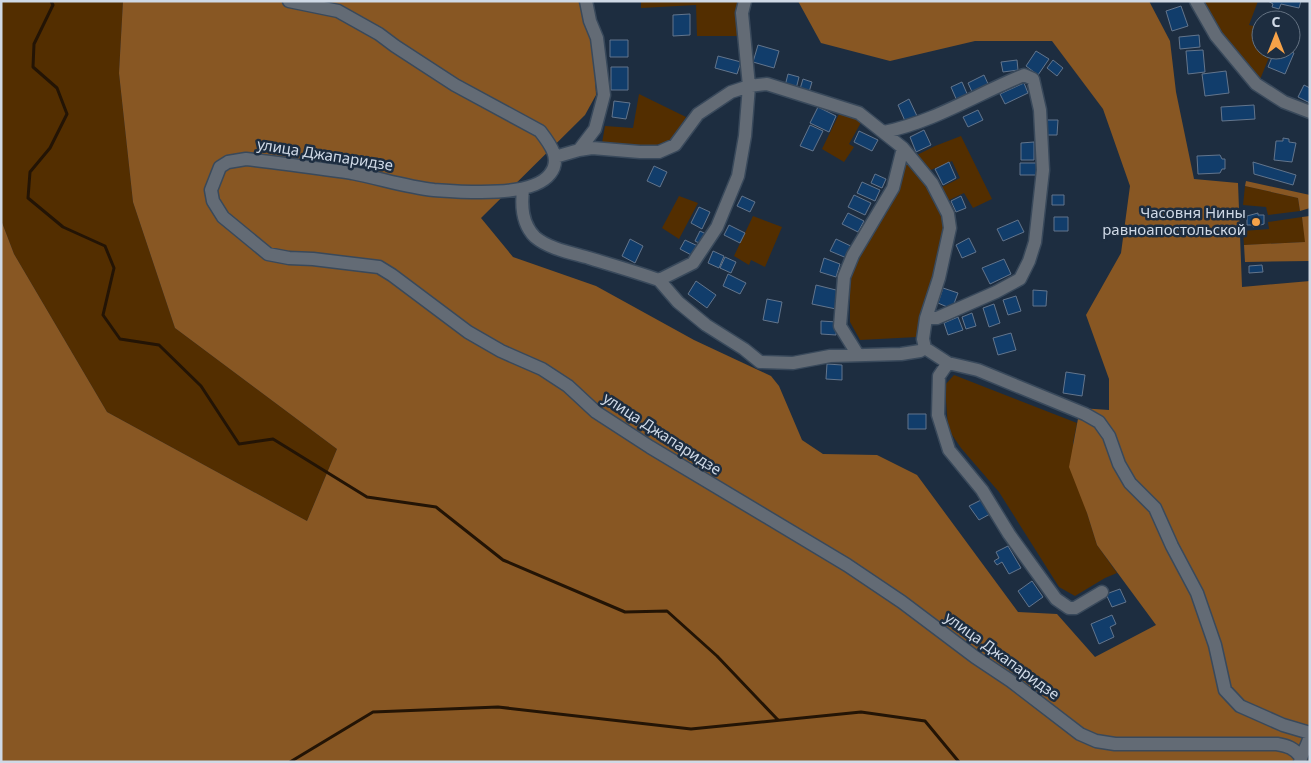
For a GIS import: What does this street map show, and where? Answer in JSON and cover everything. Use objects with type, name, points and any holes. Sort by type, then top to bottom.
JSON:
[{"type":"street","points":[[289,1],[338,11],[379,34],[455,85],[540,131],[549,142],[555,157],[592,148],[660,152],[675,145],[698,114],[731,92],[748,86],[767,84],[859,113],[903,148],[932,183],[948,214],[950,228],[939,278],[926,318],[923,339],[925,348],[920,351],[901,354],[830,356],[793,363],[760,362],[744,349],[706,325],[678,302],[659,280],[554,247],[535,236],[523,216],[523,190]]},
{"type":"street","points":[[579,150],[595,130],[604,95],[597,38],[590,21],[586,1]]},
{"type":"street","points":[[659,280],[693,262],[717,226],[738,176],[746,136],[748,86],[742,13],[745,1]]},
{"type":"street","points":[[1196,1],[1216,36],[1256,84],[1284,102],[1310,112]]},
{"type":"street","points":[[884,132],[938,116],[1024,75],[1033,80],[1040,110],[1043,170],[1035,242],[1029,261],[1020,279],[996,292],[937,318],[926,318]]},
{"type":"street","points":[[858,355],[840,326],[844,277],[853,255],[893,188],[903,148]]},
{"type":"street","name":"улица Джапаридзе","points":[[555,157],[555,168],[546,180],[523,190],[496,192],[432,190],[362,175],[246,159],[228,162],[220,166],[211,190],[213,201],[223,218],[268,254],[289,258],[379,267],[468,332],[501,351],[542,369],[568,386],[596,412],[650,447],[847,566],[902,602],[974,657],[1012,681],[1080,734],[1096,741],[1115,744],[1277,744],[1289,746],[1296,750],[1300,759]]},
{"type":"street","name":"улица Джапаридзе","points":[[925,348],[948,363],[978,370],[1085,414],[1099,422],[1109,436],[1119,464],[1130,483],[1155,508],[1172,546],[1197,593],[1215,645],[1226,690],[1240,706],[1310,734],[1308,746],[1300,759]]},
{"type":"street","points":[[948,363],[939,376],[938,415],[949,450],[982,490],[1009,534],[1056,599],[1069,608],[1075,608],[1102,592]]},
{"type":"shaded area","points":[[1,1],[123,1],[119,73],[133,202],[175,328],[337,449],[307,521],[107,412],[14,254],[1,220]]},
{"type":"shaded area","points":[[123,1],[587,1],[592,16],[596,95],[585,115],[481,218],[513,257],[596,286],[694,340],[771,376],[779,386],[802,440],[823,454],[877,455],[917,475],[1018,612],[1057,614],[1095,657],[1156,625],[1097,545],[1069,467],[1080,408],[1109,410],[1109,379],[1086,315],[1121,253],[1130,186],[1103,109],[1052,41],[975,41],[890,61],[821,43],[798,1],[1149,1],[1170,41],[1176,92],[1194,179],[1238,183],[1242,287],[1310,281],[1310,762],[1,762],[1,220],[14,254],[107,412],[307,521],[337,449],[175,328],[133,202],[119,73]]},
{"type":"shaded area","points":[[641,1],[738,1],[737,36],[697,36],[696,5],[641,8]]},
{"type":"shaded area","points":[[1201,1],[1258,1],[1255,10],[1251,10],[1249,25],[1251,26],[1251,60],[1268,60],[1259,82],[1218,31]]},
{"type":"shaded area","points":[[639,94],[686,117],[672,140],[653,146],[602,143],[605,126],[633,128]]},
{"type":"shaded area","points":[[841,110],[863,119],[849,144],[854,147],[844,162],[822,149]]},
{"type":"shaded area","points":[[961,136],[992,199],[973,208],[964,193],[945,202],[938,189],[960,178],[952,161],[926,172],[915,156]]},
{"type":"shaded area","points":[[907,159],[929,189],[945,219],[935,276],[917,337],[860,340],[850,322],[850,278],[863,250],[899,190]]},
{"type":"shaded area","points":[[1246,181],[1310,195],[1310,208],[1300,211],[1298,198],[1245,186]]},
{"type":"shaded area","points":[[1245,186],[1298,198],[1300,211],[1268,215],[1266,207],[1243,205]]},
{"type":"shaded area","points":[[679,196],[698,203],[679,239],[662,228]]},
{"type":"shaded area","points":[[753,216],[782,227],[765,267],[751,260],[749,265],[734,256]]},
{"type":"shaded area","points":[[1310,216],[1310,261],[1245,262],[1244,245],[1305,242],[1302,217]]},
{"type":"shaded area","points":[[1302,217],[1306,242],[1244,245],[1243,231],[1269,229],[1268,222]]},
{"type":"shaded area","points":[[954,375],[1077,423],[1073,443],[1087,513],[1097,545],[1117,573],[1075,596],[1059,587],[999,492],[961,448],[948,429],[945,385]]},
{"type":"building","points":[[1268,1],[1301,1],[1299,8],[1281,4],[1279,9],[1272,7],[1273,4]]},
{"type":"building","points":[[1181,6],[1188,26],[1172,31],[1166,11]]},
{"type":"building","points":[[690,14],[690,35],[673,36],[673,15]]},
{"type":"building","points":[[1199,35],[1200,47],[1180,49],[1179,37]]},
{"type":"building","points":[[610,40],[628,40],[628,57],[610,57]]},
{"type":"building","points":[[758,45],[779,51],[774,68],[753,62]]},
{"type":"building","points":[[1203,50],[1205,72],[1188,74],[1186,51]]},
{"type":"building","points":[[1036,51],[1049,59],[1038,75],[1026,66]]},
{"type":"building","points":[[718,56],[741,62],[737,74],[715,68]]},
{"type":"building","points":[[1017,60],[1018,70],[1003,72],[1001,62]]},
{"type":"building","points":[[1053,60],[1063,68],[1057,76],[1047,68]]},
{"type":"building","points":[[1271,60],[1291,60],[1285,74],[1268,67]]},
{"type":"building","points":[[611,67],[628,67],[628,90],[611,90]]},
{"type":"building","points":[[1226,71],[1229,93],[1205,96],[1202,74]]},
{"type":"building","points":[[788,74],[799,77],[796,89],[785,86]]},
{"type":"building","points":[[984,75],[989,86],[973,94],[968,83]]},
{"type":"building","points":[[803,79],[812,82],[809,92],[800,89]]},
{"type":"building","points":[[962,82],[968,96],[957,101],[951,87]]},
{"type":"building","points":[[1024,83],[1028,93],[1005,104],[1000,94]]},
{"type":"building","points":[[1304,85],[1310,88],[1310,103],[1298,97]]},
{"type":"building","points":[[909,99],[917,116],[905,121],[898,105]]},
{"type":"building","points":[[614,101],[630,103],[626,119],[612,117]]},
{"type":"building","points":[[1254,105],[1255,119],[1222,121],[1221,107]]},
{"type":"building","points":[[818,107],[836,116],[829,132],[810,123]]},
{"type":"building","points":[[978,110],[983,120],[968,127],[963,117]]},
{"type":"building","points":[[1045,120],[1058,120],[1057,135],[1045,135]]},
{"type":"building","points":[[810,125],[823,131],[813,151],[800,146]]},
{"type":"building","points":[[924,130],[931,145],[916,152],[910,137]]},
{"type":"building","points":[[859,131],[878,140],[872,151],[854,142]]},
{"type":"building","points":[[1283,138],[1289,139],[1289,142],[1296,143],[1292,162],[1274,160],[1276,141],[1283,141]]},
{"type":"building","points":[[1034,142],[1034,160],[1021,160],[1021,143]]},
{"type":"building","points":[[1220,155],[1222,159],[1225,159],[1225,169],[1222,169],[1220,173],[1198,174],[1197,156]]},
{"type":"building","points":[[949,162],[956,178],[943,185],[935,169]]},
{"type":"building","points":[[1253,162],[1296,175],[1293,185],[1254,174]]},
{"type":"building","points":[[1020,163],[1037,163],[1037,175],[1020,175]]},
{"type":"building","points":[[654,166],[667,172],[660,187],[647,181]]},
{"type":"building","points":[[875,174],[886,179],[882,188],[871,183]]},
{"type":"building","points":[[862,182],[880,190],[875,201],[857,193]]},
{"type":"building","points":[[854,195],[871,203],[865,215],[848,207]]},
{"type":"building","points":[[1052,195],[1064,195],[1064,205],[1052,205]]},
{"type":"building","points":[[742,196],[755,202],[750,212],[737,206]]},
{"type":"building","points":[[961,196],[966,208],[956,212],[951,201]]},
{"type":"building","points":[[699,207],[710,212],[702,229],[691,223]]},
{"type":"building","points":[[848,213],[864,221],[858,232],[842,224]]},
{"type":"building","name":"Часовня Нины равноапостольской","points":[[1258,213],[1258,215],[1264,215],[1264,224],[1253,227],[1252,225],[1247,225],[1247,216]]},
{"type":"building","points":[[1054,217],[1068,217],[1068,231],[1054,231]]},
{"type":"building","points":[[1018,220],[1024,232],[1003,241],[997,229]]},
{"type":"building","points":[[729,225],[745,233],[740,243],[724,235]]},
{"type":"building","points":[[700,231],[708,235],[703,245],[695,241]]},
{"type":"building","points":[[969,238],[976,252],[962,258],[956,245]]},
{"type":"building","points":[[630,239],[643,246],[635,263],[622,256]]},
{"type":"building","points":[[836,239],[855,248],[849,259],[830,251]]},
{"type":"building","points":[[685,240],[700,247],[695,257],[680,249]]},
{"type":"building","points":[[713,251],[724,256],[719,268],[708,263]]},
{"type":"building","points":[[725,257],[736,262],[731,273],[720,268]]},
{"type":"building","points":[[824,258],[840,264],[836,277],[820,272]]},
{"type":"building","points":[[1004,259],[1011,274],[990,284],[982,268]]},
{"type":"building","points":[[1262,265],[1263,272],[1249,273],[1249,266]]},
{"type":"building","points":[[728,274],[746,283],[740,294],[723,286]]},
{"type":"building","points":[[696,281],[716,295],[707,308],[688,294]]},
{"type":"building","points":[[816,285],[840,291],[836,309],[812,304]]},
{"type":"building","points":[[943,288],[958,293],[952,309],[938,303]]},
{"type":"building","points":[[1033,290],[1047,291],[1046,306],[1033,306]]},
{"type":"building","points":[[1016,296],[1021,311],[1008,315],[1003,300]]},
{"type":"building","points":[[767,299],[782,302],[778,323],[763,320]]},
{"type":"building","points":[[994,304],[1000,323],[989,327],[983,308]]},
{"type":"building","points":[[972,313],[976,326],[966,329],[962,317]]},
{"type":"building","points":[[958,317],[963,330],[948,335],[944,323]]},
{"type":"building","points":[[821,321],[837,322],[836,335],[821,334]]},
{"type":"building","points":[[1011,333],[1016,350],[998,355],[993,338]]},
{"type":"building","points":[[827,364],[842,365],[842,380],[826,379]]},
{"type":"building","points":[[1066,372],[1085,375],[1082,396],[1063,393]]},
{"type":"building","points":[[908,414],[926,414],[926,429],[908,429]]},
{"type":"building","points":[[981,500],[990,514],[979,520],[969,506]]},
{"type":"building","points":[[1008,546],[1021,568],[1009,574],[1002,562],[997,565],[994,561],[999,558],[996,552]]},
{"type":"building","points":[[1032,581],[1043,597],[1029,607],[1018,591]]},
{"type":"building","points":[[1120,589],[1126,602],[1112,607],[1106,594]]},
{"type":"building","points":[[1112,615],[1116,624],[1110,627],[1114,637],[1099,644],[1091,624]]},
{"type":"waterway","points":[[51,1],[53,5],[34,44],[33,67],[57,88],[67,114],[50,148],[30,172],[28,198],[63,227],[105,246],[114,268],[103,315],[120,339],[159,345],[201,386],[239,444],[273,439],[367,497],[436,507],[503,560],[625,612],[667,611],[717,656],[778,720]]},
{"type":"waterway","points":[[290,762],[373,712],[498,707],[691,729],[861,712],[925,721],[959,762]]},
{"type":"place","name":"Часовня Нины равноапостольской","points":[[1256,222]]}]
